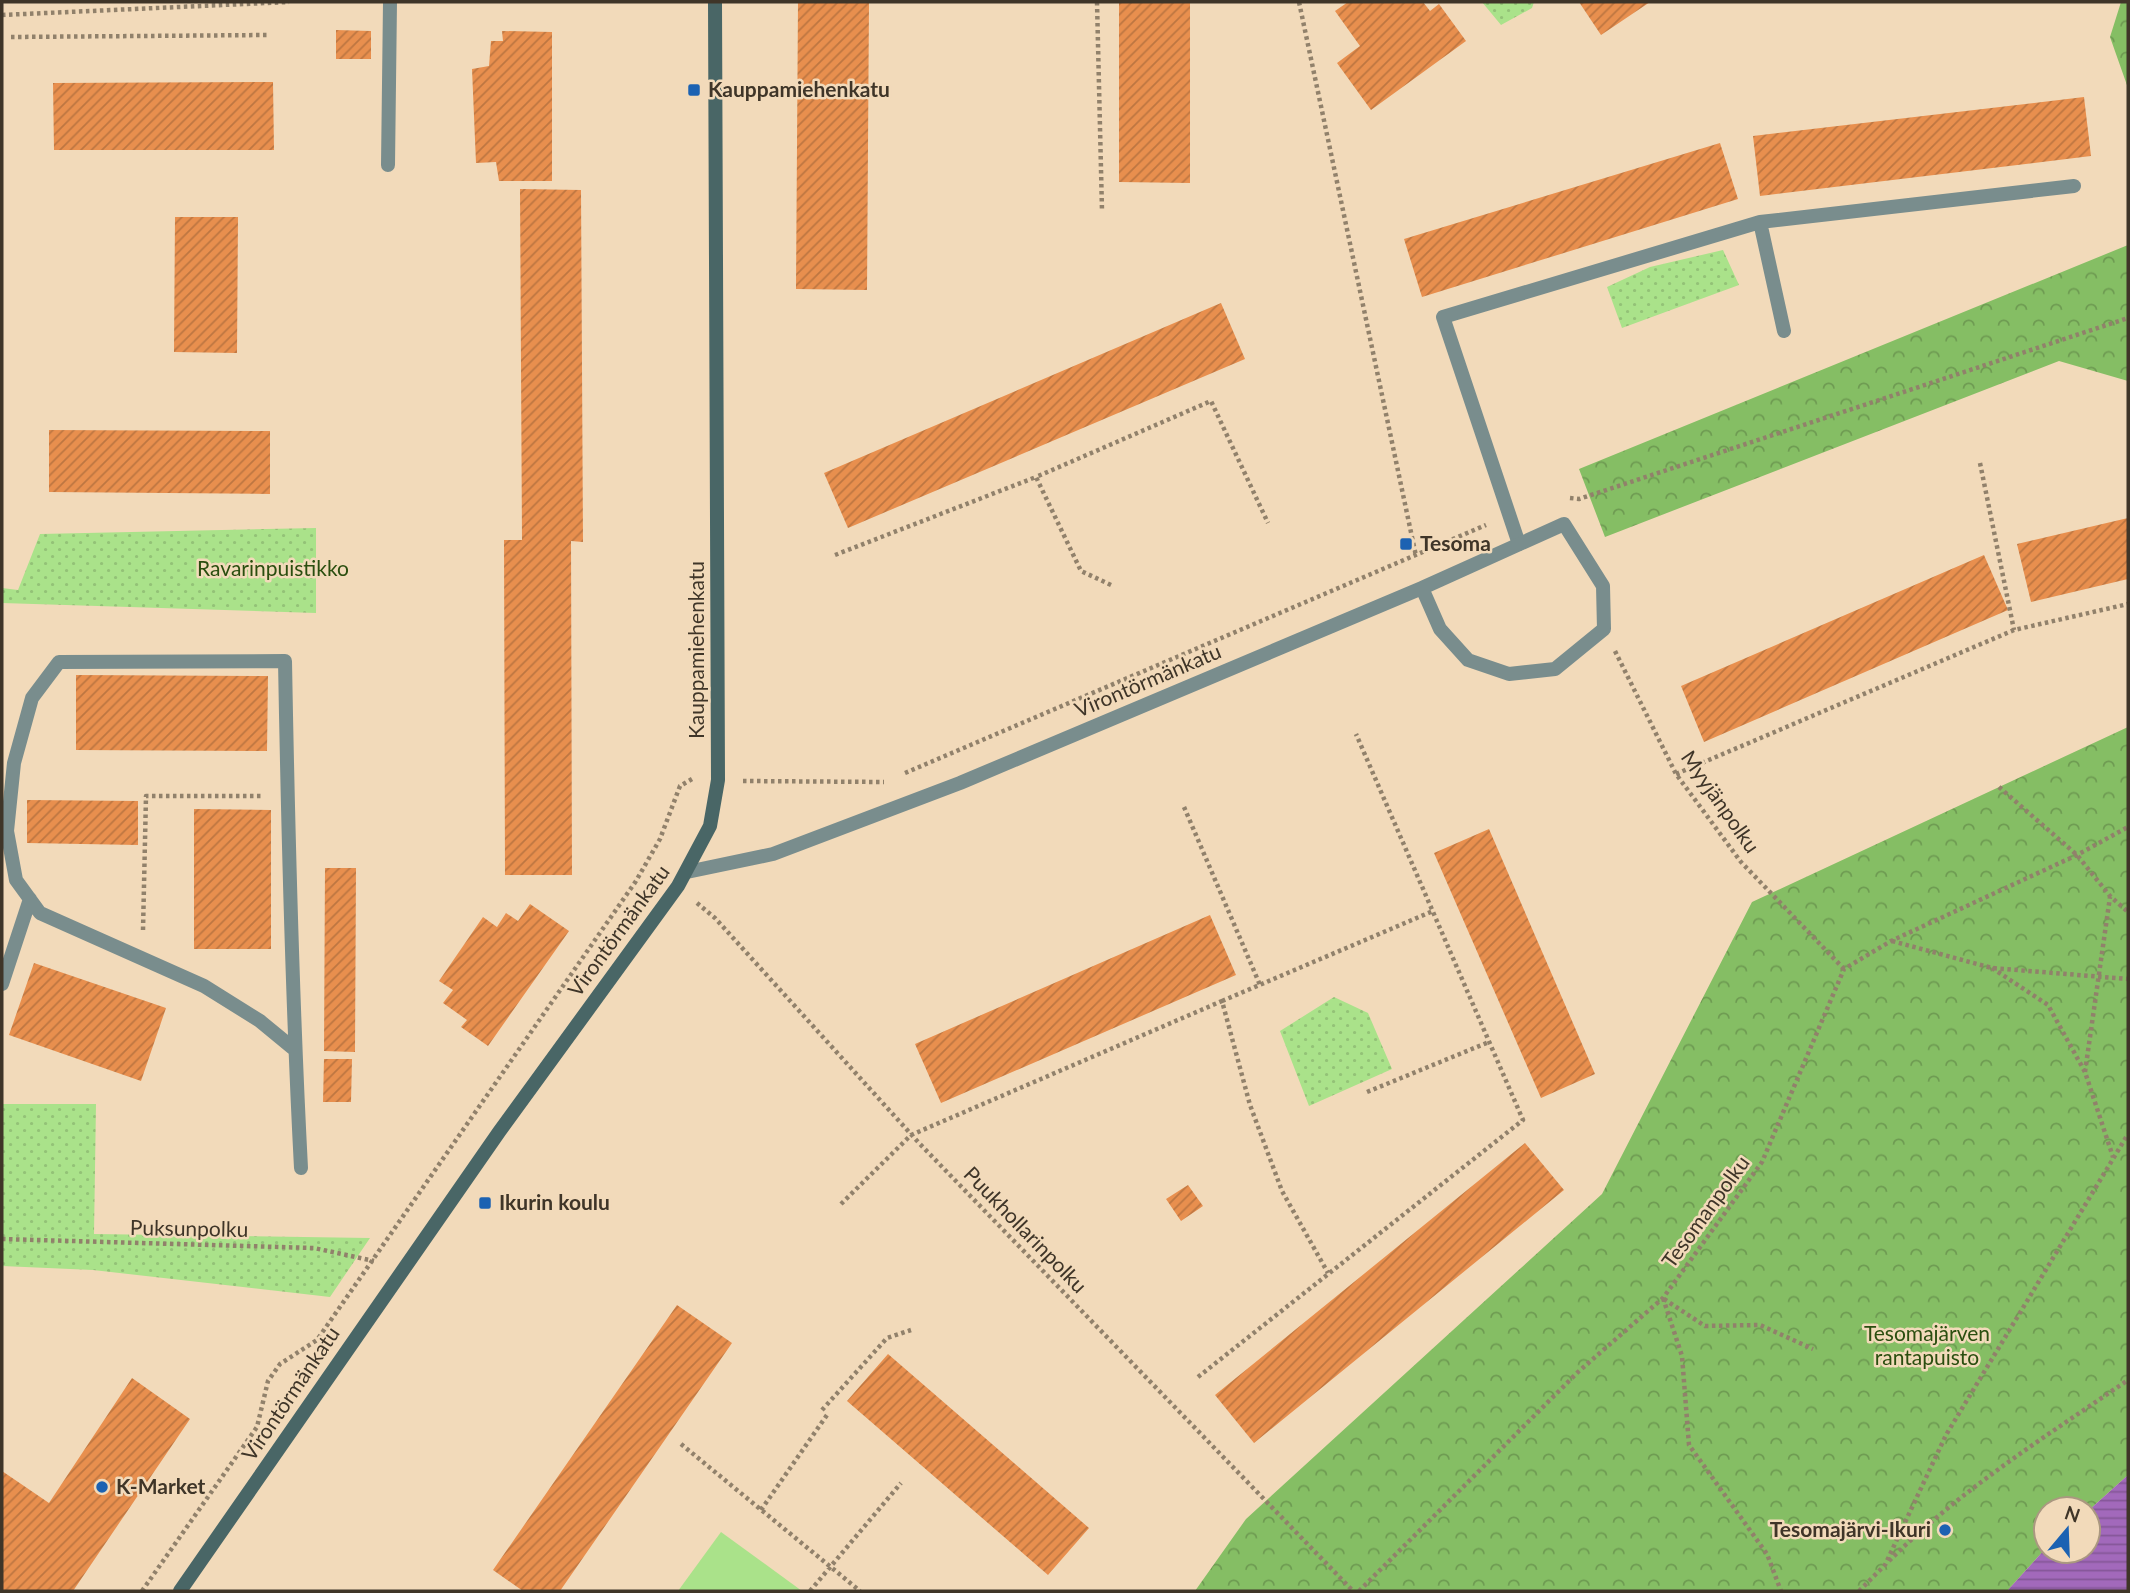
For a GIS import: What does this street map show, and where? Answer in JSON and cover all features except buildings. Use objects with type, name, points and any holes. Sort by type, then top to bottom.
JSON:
[{"type":"street","points":[[388,165],[390,2]]},
{"type":"street","name":"Kauppamiehenkatu","points":[[687,872],[710,825],[718,780],[715,2]]},
{"type":"street","points":[[1519,544],[1443,317],[1760,222],[2074,186]]},
{"type":"street","points":[[1760,222],[1784,331]]},
{"type":"street","name":"Virontörmänkatu","points":[[180,1591],[499,1132],[687,872],[773,854],[960,783],[1422,588],[1564,524],[1603,586],[1604,629]]},
{"type":"street","points":[[1422,588],[1440,629],[1468,660],[1510,674],[1555,669],[1604,629]]},
{"type":"street","points":[[294,1049],[260,1021],[204,986],[40,913],[16,880],[7,831],[14,763],[32,698],[59,662],[285,660],[294,1049],[301,1168]]},
{"type":"street","points":[[2,984],[30,899]]},
{"type":"path","points":[[2,15],[289,2]]},
{"type":"path","points":[[1097,2],[1102,211]]},
{"type":"path","points":[[1299,2],[1422,588]]},
{"type":"path","points":[[11,37],[268,34]]},
{"type":"path","points":[[1558,498],[1579,499],[2128,318]]},
{"type":"path","points":[[835,555],[1036,477],[1211,401],[1268,523]]},
{"type":"path","points":[[1980,463],[2014,630]]},
{"type":"path","points":[[1036,477],[1081,571],[1111,585]]},
{"type":"path","points":[[142,1591],[257,1427],[264,1393],[274,1372],[280,1364],[317,1340],[636,881],[660,839],[680,786],[688,779],[882,783],[1509,514]]},
{"type":"path","points":[[1676,774],[2014,630],[2128,604]]},
{"type":"path","name":"Myyjänpolku","points":[[1604,629],[1676,774],[1741,862],[1844,969]]},
{"type":"path","points":[[1198,1377],[1523,1120],[1356,734]]},
{"type":"path","points":[[2000,787],[2077,855],[2110,896],[2128,912]]},
{"type":"path","points":[[143,959],[146,796],[287,796]]},
{"type":"path","points":[[1184,807],[1260,985]]},
{"type":"path","points":[[1844,969],[1891,941],[2077,855],[2128,827]]},
{"type":"path","name":"Puukhollarinpolku","points":[[678,886],[715,918],[911,1135],[1353,1591]]},
{"type":"path","points":[[2085,1072],[2110,896]]},
{"type":"path","points":[[841,1204],[911,1135],[1433,911]]},
{"type":"path","points":[[1891,941],[1992,968],[2128,979]]},
{"type":"path","points":[[1992,968],[2048,1005],[2085,1072],[2113,1158]]},
{"type":"path","name":"Tesomanpolku","points":[[1359,1591],[1578,1372],[1663,1298],[1762,1162],[1844,969]]},
{"type":"path","points":[[1222,1001],[1250,1105],[1282,1191],[1328,1273]]},
{"type":"path","points":[[1367,1092],[1489,1042]]},
{"type":"path","points":[[1885,1565],[1946,1435],[2128,1134]]},
{"type":"path","name":"Puksunpolku","points":[[2,1239],[314,1248],[373,1260]]},
{"type":"path","points":[[1663,1298],[1705,1326],[1760,1325],[1813,1349]]},
{"type":"path","points":[[1663,1298],[1682,1356],[1689,1445],[1767,1554],[1781,1591]]},
{"type":"path","points":[[822,1410],[887,1338],[911,1330]]},
{"type":"path","points":[[1861,1591],[1925,1525],[1969,1489],[2128,1380]]},
{"type":"path","points":[[761,1510],[827,1415]]},
{"type":"path","points":[[681,1444],[860,1591]]},
{"type":"path","points":[[810,1591],[901,1483]]},
{"type":"green space","points":[[1482,2],[1534,2],[1532,8],[1501,25]]},
{"type":"green space","points":[[2121,2],[2128,2],[2128,88],[2110,37]]},
{"type":"green space","points":[[2128,245],[2128,381],[2059,361],[1605,537],[1579,469]]},
{"type":"green space","points":[[1723,250],[1739,285],[1622,328],[1607,287],[1650,267]]},
{"type":"green space","name":"Ravarinpuistikko","points":[[316,528],[316,613],[2,603],[2,588],[18,590],[40,534]]},
{"type":"green space","name":"Tesomajärven rantapuisto","points":[[2128,727],[2128,1475],[2102,1498],[2102,1495],[2032,1495],[2032,1563],[2007,1591],[1195,1591],[1246,1519],[1602,1194],[1752,902]]},
{"type":"green space","points":[[1334,997],[1368,1013],[1392,1069],[1309,1106],[1280,1031]]},
{"type":"green space","points":[[2,1104],[96,1104],[94,1234],[370,1238],[330,1297],[93,1270],[2,1266]]},
{"type":"green space","points":[[721,1532],[802,1591],[678,1591]]},
{"type":"shaded area","points":[[2128,1475],[2128,1591],[2007,1591],[2032,1563],[2102,1565],[2102,1498]]},
{"type":"place","name":"Kauppamiehenkatu","points":[[694,90]]},
{"type":"place","name":"Tesoma","points":[[1406,544]]},
{"type":"place","name":"Ikurin koulu","points":[[485,1203]]},
{"type":"place","name":"K-Market","points":[[102,1487]]},
{"type":"place","name":"Tesomajärvi-Ikuri","points":[[1945,1530]]}]
